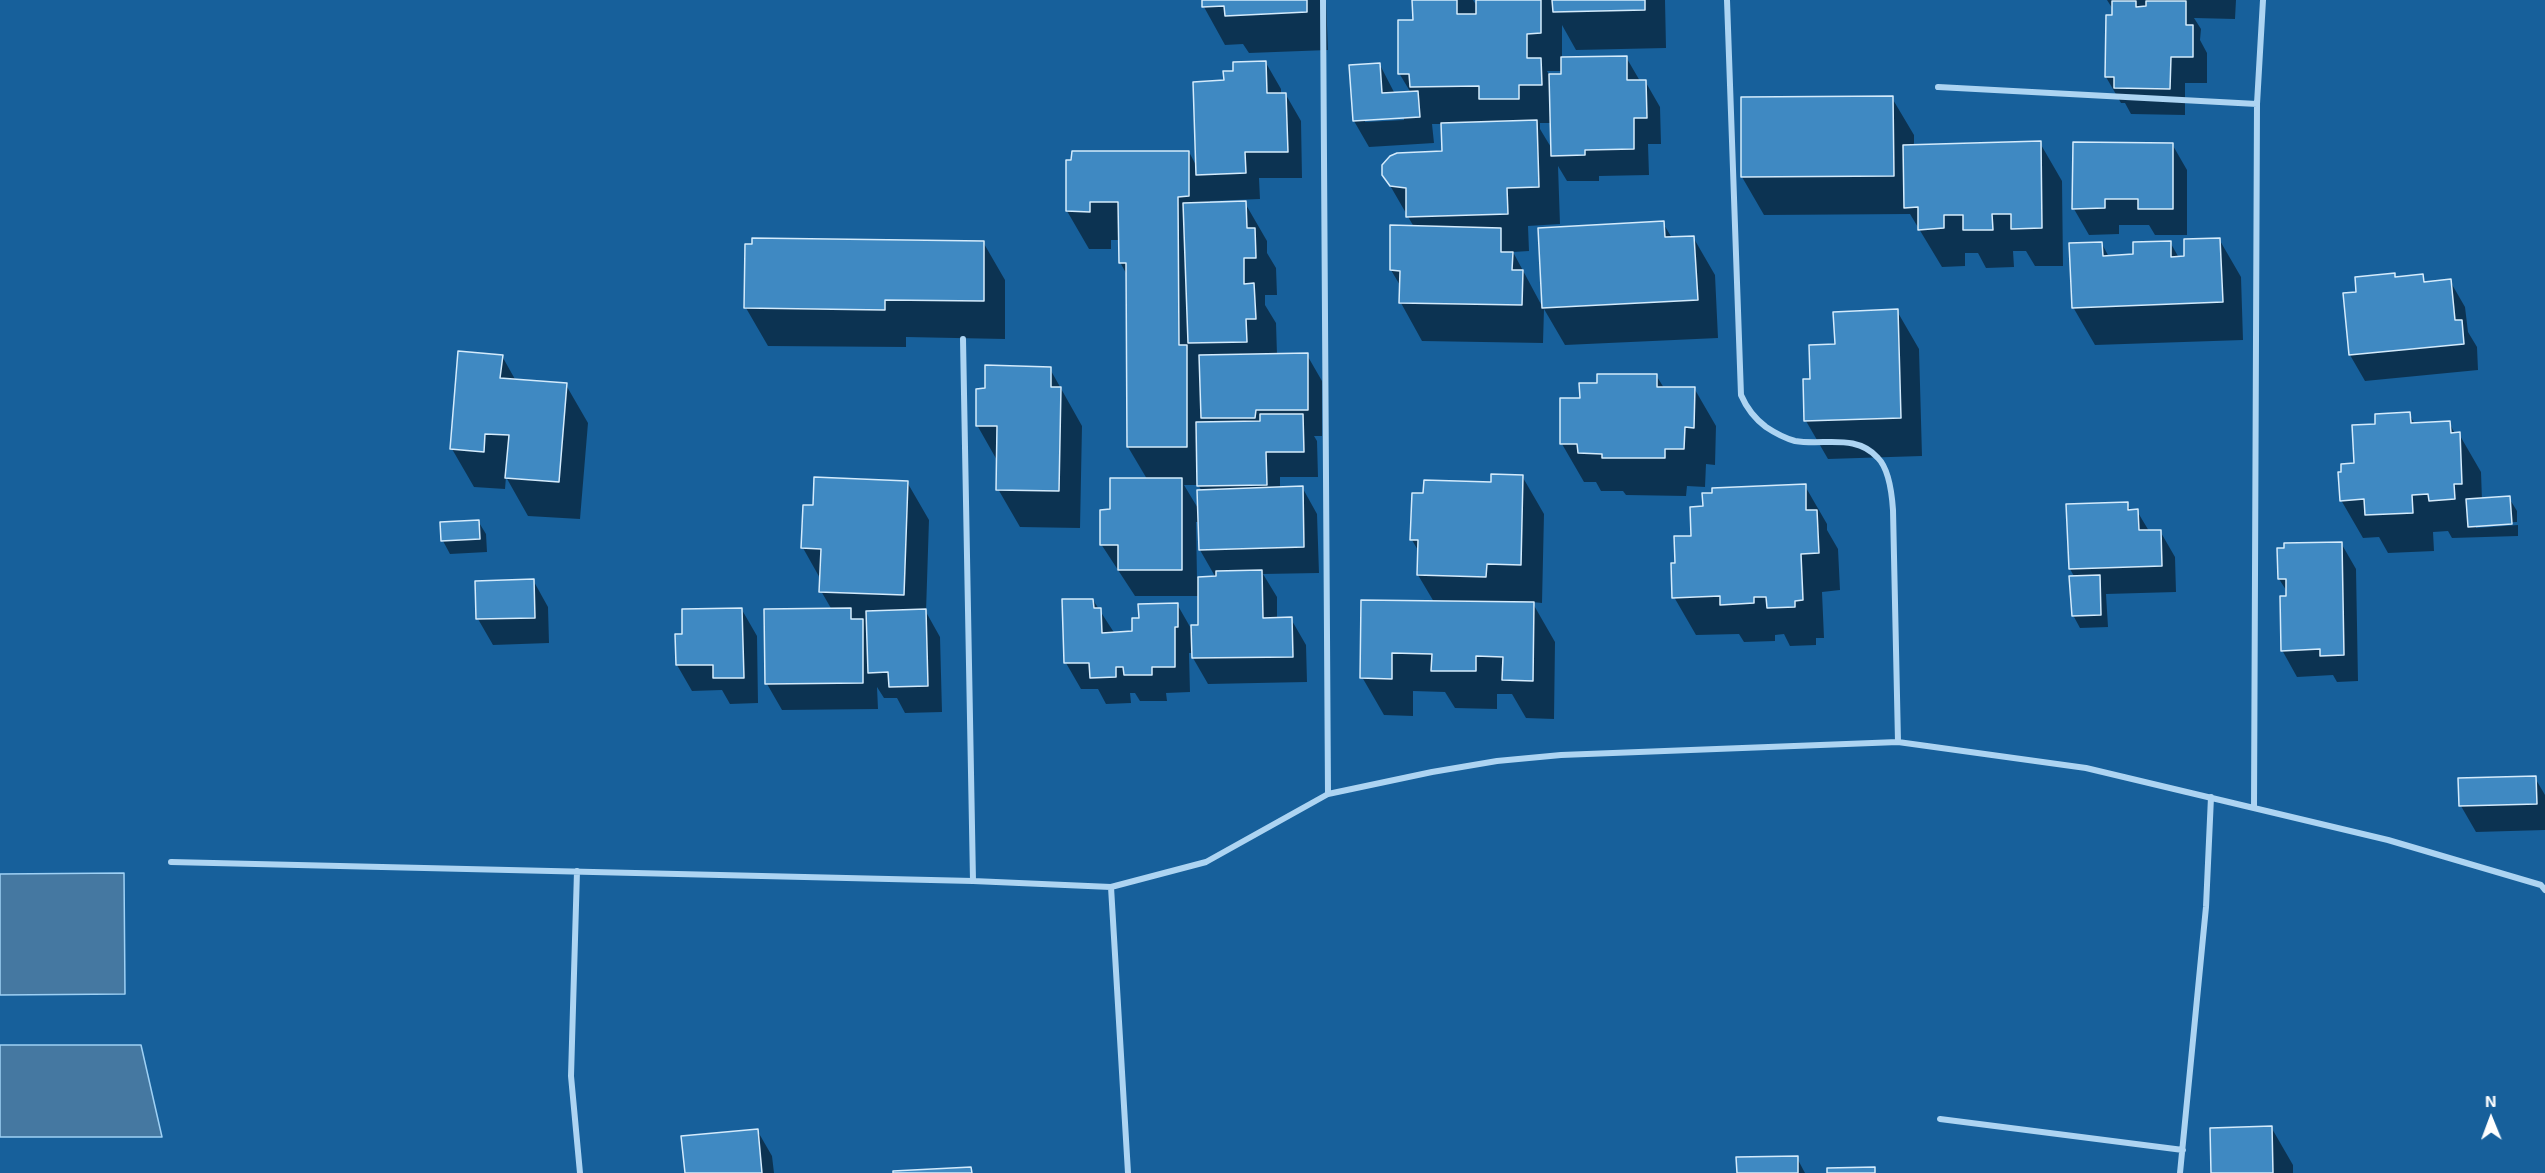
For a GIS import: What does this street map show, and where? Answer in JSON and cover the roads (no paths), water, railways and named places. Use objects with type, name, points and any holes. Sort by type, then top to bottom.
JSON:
[{"type":"street","points":[[1323,0],[1328,794]]},
{"type":"street","points":[[1727,0],[1741,395],[1746,408],[1756,419],[1778,435],[1796,441],[1855,443],[1879,458],[1891,486],[1893,510],[1899,742]]},
{"type":"street","points":[[2254,807],[2257,104],[2263,0]]},
{"type":"street","points":[[1938,87],[2257,104]]},
{"type":"street","points":[[963,339],[973,881]]},
{"type":"street","points":[[171,862],[973,881],[1111,887],[1206,862],[1328,794],[1497,760],[1584,754],[1899,742],[2086,768],[2388,840],[2544,887]]},
{"type":"street","points":[[2180,1173],[2206,907],[2211,797]]},
{"type":"street","points":[[578,871],[571,1076],[580,1173]]},
{"type":"street","points":[[1111,887],[1128,1173]]},
{"type":"street","points":[[1940,1119],[2182,1150]]},
{"type":"water","points":[[124,873],[125,994],[0,995],[0,874]]},
{"type":"water","points":[[0,1045],[141,1045],[162,1137],[0,1137]]}]
